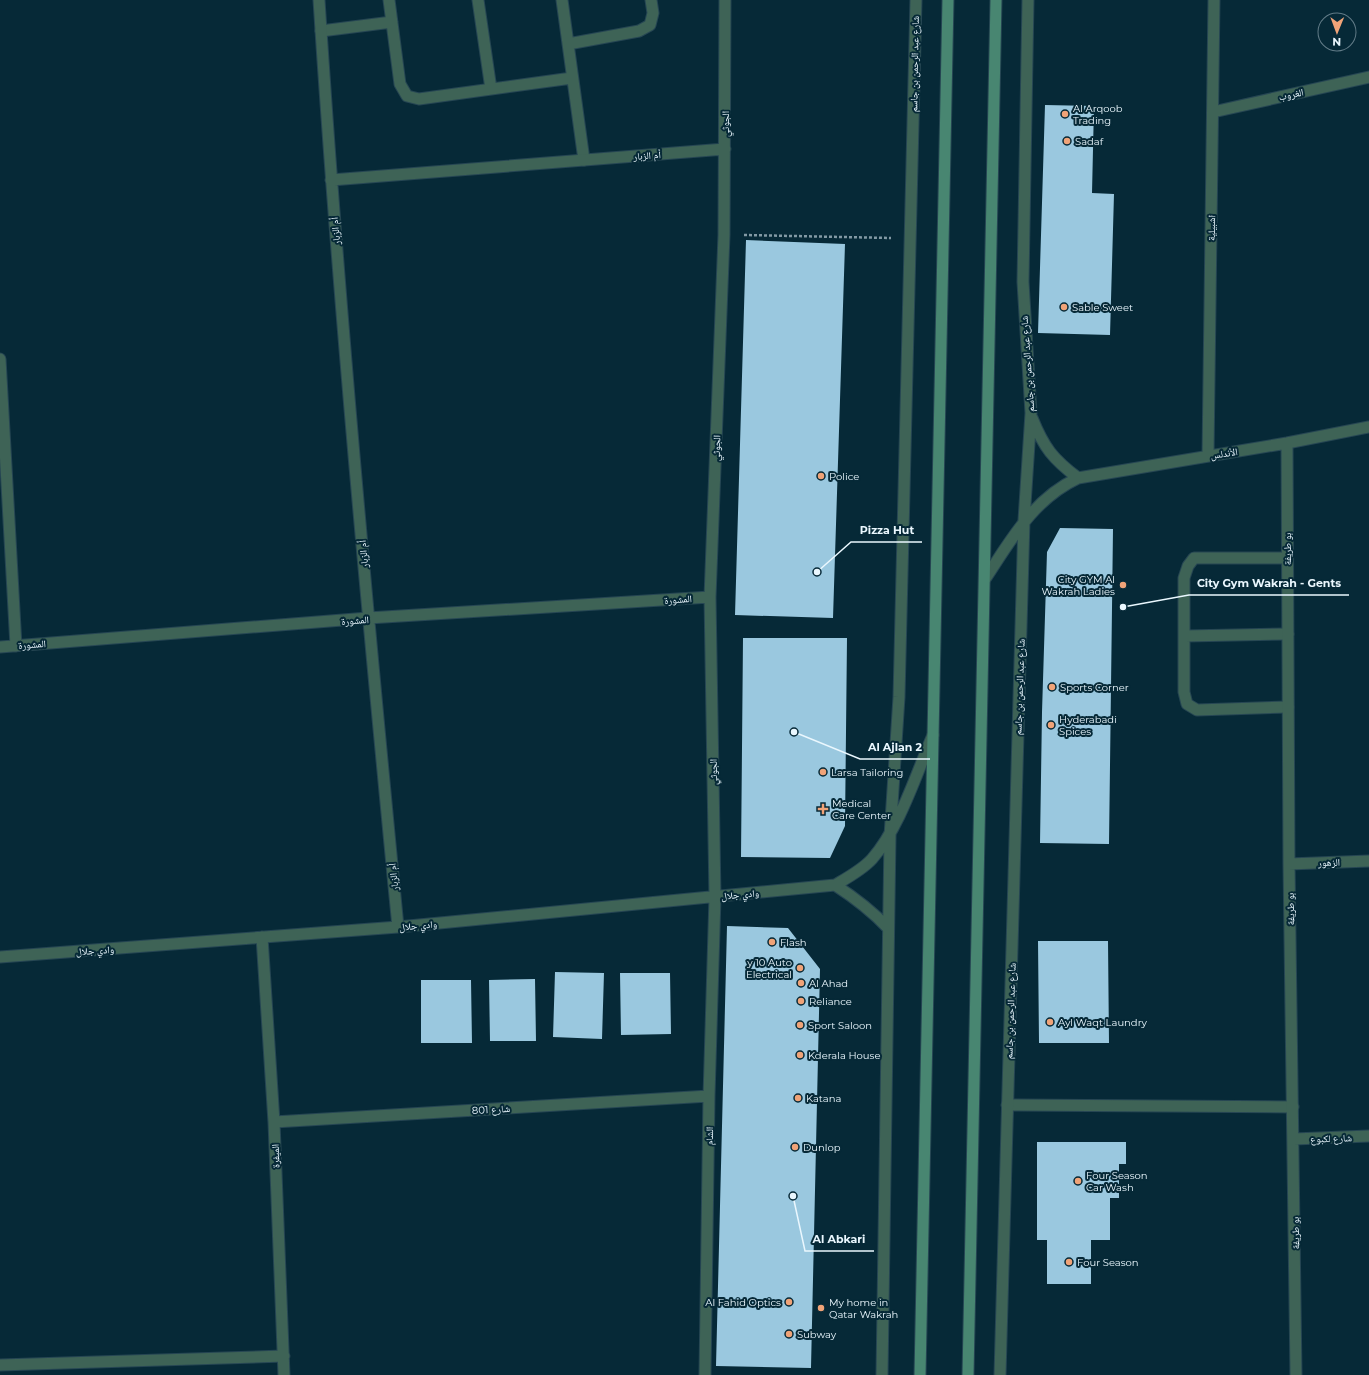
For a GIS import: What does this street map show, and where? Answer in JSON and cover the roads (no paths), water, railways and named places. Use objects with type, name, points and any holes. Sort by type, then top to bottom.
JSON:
[{"type":"main road","points":[[920,1375],[948,0]]},
{"type":"main road","points":[[968,1375],[996,0]]},
{"type":"street","name":"أم الزبار","points":[[319,0],[331,180],[368,618],[398,927]]},
{"type":"street","points":[[389,0],[400,84],[407,96],[419,99],[572,78]]},
{"type":"street","points":[[478,0],[491,89]]},
{"type":"street","points":[[562,0],[584,160]]},
{"type":"street","points":[[568,44],[638,31],[650,25],[653,13],[651,0]]},
{"type":"street","name":"الجوثي","points":[[715,897],[710,597],[724,234],[726,0]]},
{"type":"street","name":"شارع عبد الرحمن بن جاسم","points":[[882,1375],[890,836],[899,697],[916,0]]},
{"type":"street","name":"شارع عبد الرحمن بن جاسم","points":[[1000,1375],[1024,520],[1031,413],[1023,282],[1028,0]]},
{"type":"street","name":"اشبيلية","points":[[1208,456],[1214,0]]},
{"type":"street","points":[[321,31],[392,22]]},
{"type":"street","name":"الغروب","points":[[1213,112],[1369,77]]},
{"type":"street","name":"أم الزبار","points":[[331,180],[724,149]]},
{"type":"street","points":[[0,359],[16,646]]},
{"type":"street","points":[[1031,413],[1040,440],[1056,462],[1078,478]]},
{"type":"street","name":"الأندلس","points":[[985,579],[1024,520],[1042,501],[1057,489],[1078,478],[1287,443],[1369,426]]},
{"type":"street","name":"بو طريفة","points":[[1287,443],[1289,864],[1294,1139],[1296,1375]]},
{"type":"street","points":[[1287,558],[1194,558],[1188,566],[1184,578],[1184,692],[1187,704],[1197,710],[1288,707]]},
{"type":"street","name":"المشورة","points":[[0,647],[368,618],[710,597]]},
{"type":"street","points":[[1185,636],[1288,634]]},
{"type":"street","name":"وادي جلال","points":[[0,957],[398,927],[835,885],[855,873],[871,860],[890,836],[933,735]]},
{"type":"street","name":"الزهور","points":[[1289,864],[1369,861]]},
{"type":"street","points":[[835,885],[854,897],[888,928]]},
{"type":"street","name":"الشام","points":[[705,1375],[709,1096],[715,897]]},
{"type":"street","name":"الميفرة","points":[[262,937],[274,1122],[284,1375]]},
{"type":"street","name":"شارع 801","points":[[274,1122],[709,1096]]},
{"type":"street","points":[[1007,1105],[1293,1107]]},
{"type":"street","name":"شارع لكبوع","points":[[1294,1139],[1369,1136]]},
{"type":"street","points":[[0,1365],[284,1356]]},
{"type":"place","name":"Al Arqoob Trading","points":[[1065,114]]},
{"type":"place","name":"Sadaf","points":[[1067,141]]},
{"type":"place","name":"Sable Sweet","points":[[1064,307]]},
{"type":"place","name":"Police","points":[[821,476]]},
{"type":"place","name":"Pizza Hut","points":[[817,572]]},
{"type":"place","name":"City GYM Al Wakrah Ladies","points":[[1123,585]]},
{"type":"place","name":"City Gym Wakrah - Gents","points":[[1123,607]]},
{"type":"place","name":"Sports Corner","points":[[1052,687]]},
{"type":"place","name":"Hyderabadi Spices","points":[[1051,725]]},
{"type":"place","name":"Al Ajlan 2","points":[[794,732]]},
{"type":"place","name":"Larsa Tailoring","points":[[823,772]]},
{"type":"place","name":"Medical Care Center","points":[[823,809]]},
{"type":"place","name":"Flash","points":[[772,942]]},
{"type":"place","name":"y 10 Auto Electrical","points":[[800,968]]},
{"type":"place","name":"Al Ahad","points":[[801,983]]},
{"type":"place","name":"Reliance","points":[[801,1001]]},
{"type":"place","name":"Ayl Waqt Laundry","points":[[1050,1022]]},
{"type":"place","name":"Sport Saloon","points":[[800,1025]]},
{"type":"place","name":"Kderala House","points":[[800,1055]]},
{"type":"place","name":"Katana","points":[[798,1098]]},
{"type":"place","name":"Dunlop","points":[[795,1147]]},
{"type":"place","name":"Four Season Car Wash","points":[[1078,1181]]},
{"type":"place","name":"Al Abkari","points":[[793,1196]]},
{"type":"place","name":"Four Season","points":[[1069,1262]]},
{"type":"place","name":"Al Fahid Optics","points":[[789,1302]]},
{"type":"place","name":"My home in Qatar Wakrah","points":[[821,1308]]},
{"type":"place","name":"Subway","points":[[789,1334]]}]
